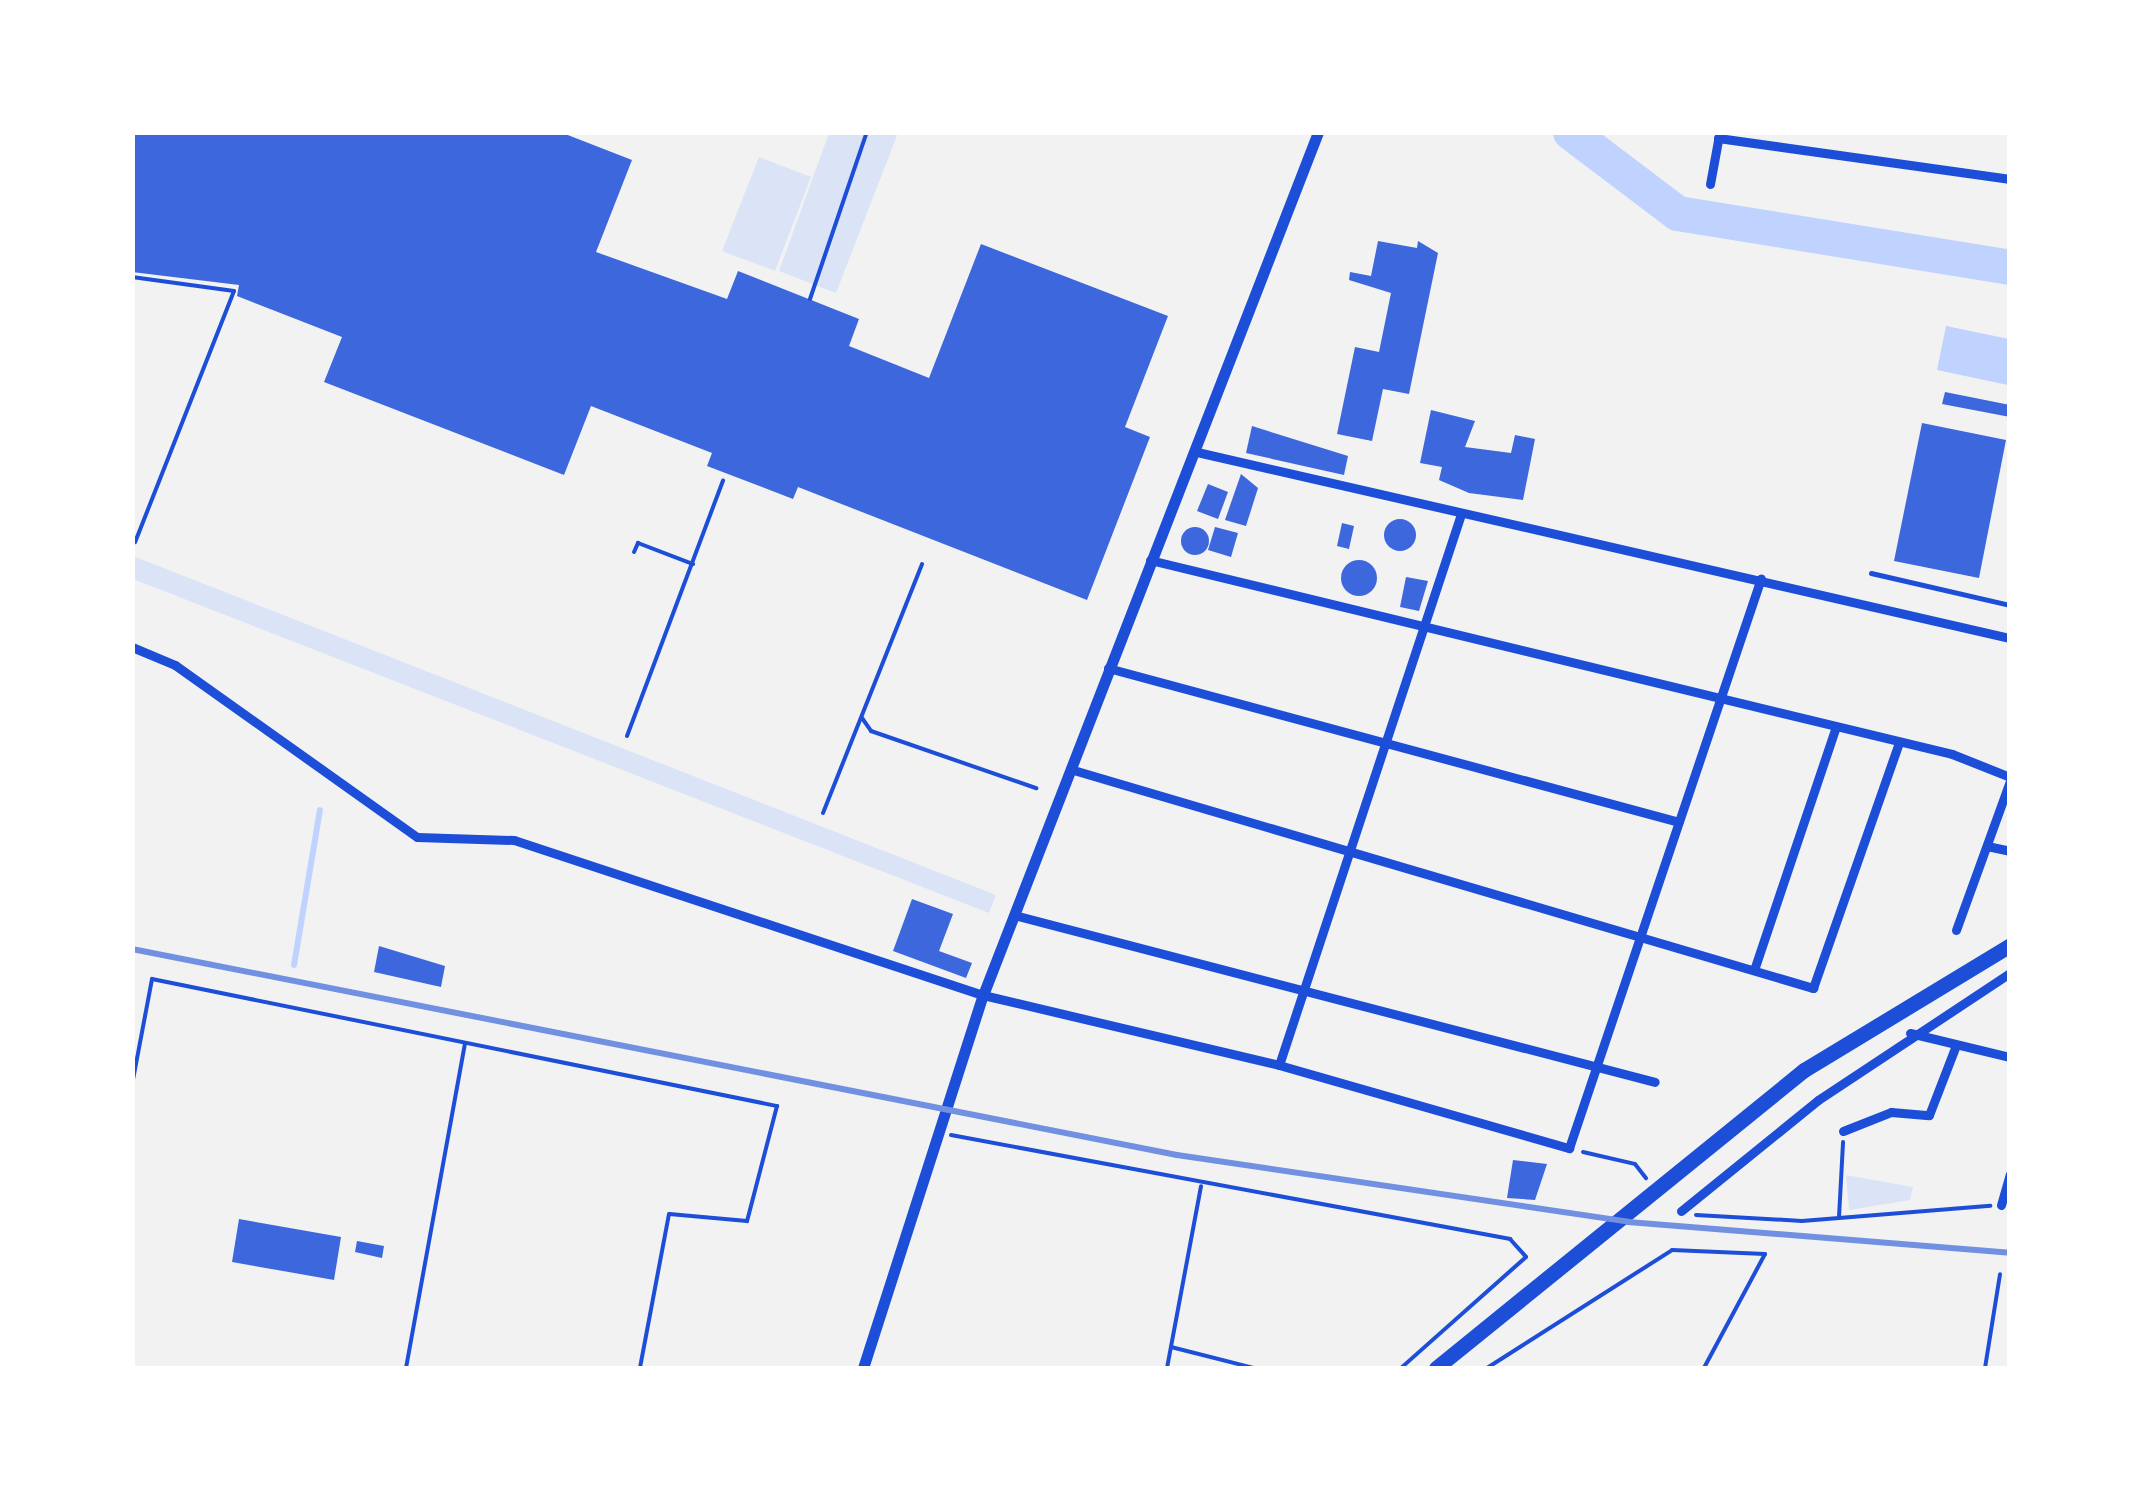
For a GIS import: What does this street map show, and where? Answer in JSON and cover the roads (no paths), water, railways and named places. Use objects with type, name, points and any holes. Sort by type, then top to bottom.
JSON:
[{"type":"highway","points":[[1436,1368],[1667,1172],[1804,1070],[2010,945]]},
{"type":"street","points":[[863,1368],[984,995],[1318,132]]},
{"type":"street","points":[[1710,184],[1718,135],[2010,179]]},
{"type":"street","points":[[1197,452],[2010,638]]},
{"type":"street","points":[[1279,1065],[1390,740],[1460,514]]},
{"type":"street","points":[[1150,560],[1900,742],[2010,780],[1956,930]]},
{"type":"street","points":[[132,647],[175,665],[416,837],[514,840],[984,995],[1279,1065],[1569,1148],[1761,578]]},
{"type":"street","points":[[1108,668],[1390,740],[1679,822]]},
{"type":"street","points":[[1754,970],[1836,727]]},
{"type":"street","points":[[1070,769],[1813,988],[1900,742]]},
{"type":"street","points":[[1986,846],[2010,852]]},
{"type":"street","points":[[1014,915],[1304,987],[1656,1082]]},
{"type":"street","points":[[1681,1211],[1910,1034],[2010,973]]},
{"type":"street","points":[[1910,1034],[2010,1057]]},
{"type":"street","points":[[1843,1131],[1892,1112],[1928,1115],[1956,1045]]},
{"type":"street","points":[[2001,1205],[2010,1174]]},
{"type":"lane","points":[[1870,573],[2010,604]]},
{"type":"water","points":[[1946,326],[2009,339],[2008,385],[1937,370]]},
{"type":"waterway","points":[[1570,132],[1677,213],[2010,267]]},
{"type":"waterway","points":[[294,965],[320,810]]},
{"type":"railway","points":[[132,949],[1177,1155],[1628,1222],[2010,1253]]}]
